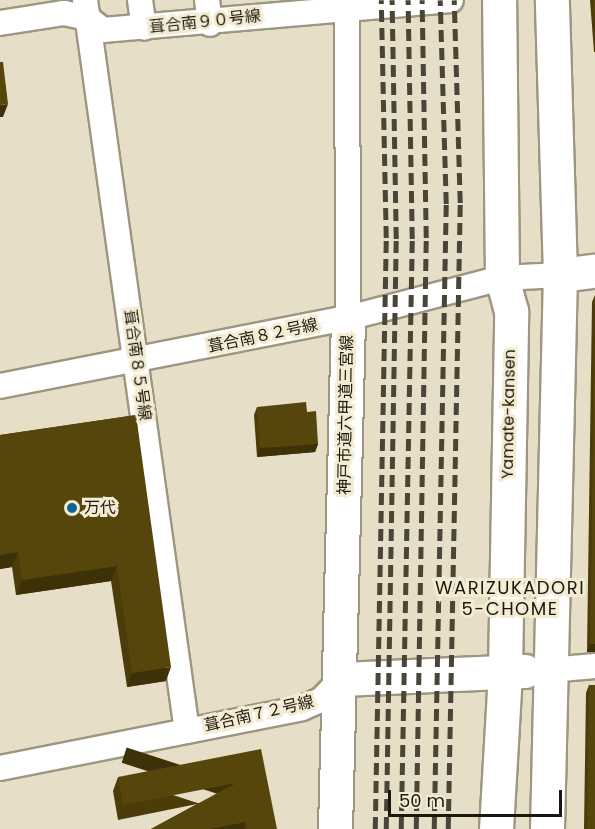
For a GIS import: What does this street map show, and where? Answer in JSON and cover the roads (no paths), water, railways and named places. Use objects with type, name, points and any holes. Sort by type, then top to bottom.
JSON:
[{"type":"street","points":[[140,0],[144,28]]},
{"type":"street","points":[[207,0],[210,24]]},
{"type":"street","name":"葺合南９０号線","points":[[0,23],[87,9],[103,30],[144,28],[210,24],[280,7],[451,0]]},
{"type":"street","name":"Yamate-kansen","points":[[496,829],[505,671],[511,311],[502,278],[499,0]]},
{"type":"street","points":[[547,829],[560,275],[552,0]]},
{"type":"street","name":"神戸市道六甲道三宮線","points":[[335,829],[341,679],[348,318],[347,5]]},
{"type":"street","name":"葺合南８５号線","points":[[87,9],[187,731]]},
{"type":"street","points":[[560,275],[595,271]]},
{"type":"street","name":"葺合南８２号線","points":[[0,386],[136,362],[348,318],[502,278],[560,275]]},
{"type":"street","points":[[341,679],[595,666]]},
{"type":"street","name":"葺合南７２号線","points":[[0,768],[302,708],[321,700],[341,679]]},
{"type":"railway","points":[[375,829],[386,238],[381,0]]},
{"type":"railway","points":[[386,829],[396,239],[392,0]]},
{"type":"railway","points":[[401,829],[412,239],[408,0]]},
{"type":"railway","points":[[416,829],[426,238],[422,0]]},
{"type":"railway","points":[[434,829],[446,204],[440,0]]},
{"type":"railway","points":[[448,829],[460,203],[454,0]]},
{"type":"place","name":"万代","points":[[72,508]]},
{"type":"district","name":"WARIZUKADORI 5-CHOME","points":[[510,599]]}]
